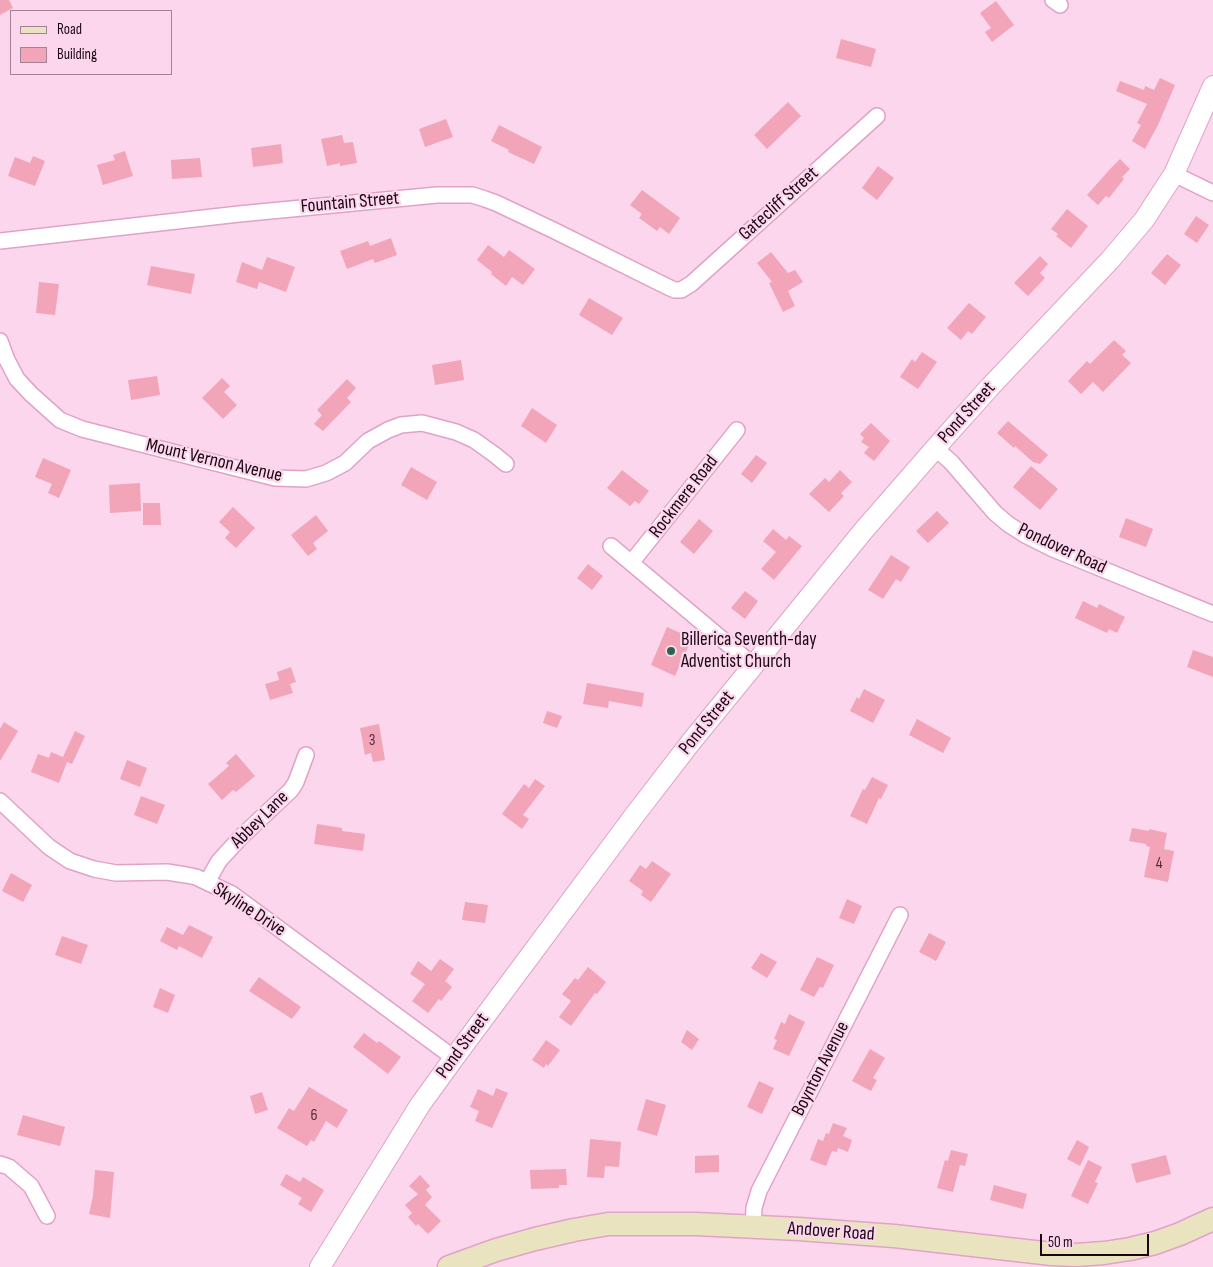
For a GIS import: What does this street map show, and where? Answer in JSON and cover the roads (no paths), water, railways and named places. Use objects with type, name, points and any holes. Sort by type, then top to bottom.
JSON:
[{"type":"main road","name":"Andover Road","points":[[449,1267],[496,1250],[535,1239],[608,1224],[696,1224],[894,1236],[1076,1255],[1104,1253],[1155,1243],[1213,1219]]},
{"type":"street","name":"Pond Street","points":[[320,1267],[420,1105],[691,742],[864,530],[935,448],[1110,260],[1144,220],[1174,174],[1213,86]]},
{"type":"street","name":"Gatecliff Street","points":[[681,290],[691,284],[877,116]]},
{"type":"street","points":[[1174,174],[1213,193]]},
{"type":"street","name":"Fountain Street","points":[[0,241],[239,214],[437,195],[472,195],[496,203],[670,288],[681,290]]},
{"type":"street","name":"Mount Vernon Avenue","points":[[0,341],[17,379],[60,420],[82,429],[275,478],[306,479],[326,473],[345,463],[368,441],[401,424],[422,423],[456,432],[474,440],[506,464]]},
{"type":"street","name":"Rockmere Road","points":[[631,563],[737,430]]},
{"type":"street","name":"Pondover Road","points":[[935,448],[951,462],[994,513],[1025,535],[1053,549],[1213,614]]},
{"type":"street","points":[[611,546],[754,666]]},
{"type":"street","name":"Abbey Lane","points":[[207,882],[220,861],[241,837],[291,790],[306,755]]},
{"type":"street","name":"Skyline Drive","points":[[0,802],[49,847],[70,861],[86,867],[116,873],[167,872],[196,877],[232,894],[454,1058]]},
{"type":"street","name":"Boynton Avenue","points":[[753,1227],[754,1208],[761,1187],[900,915]]},
{"type":"street","points":[[0,1164],[9,1167],[31,1186],[47,1216]]},
{"type":"place","name":"Billerica Seventh-day Adventist Church","points":[[671,651]]}]
